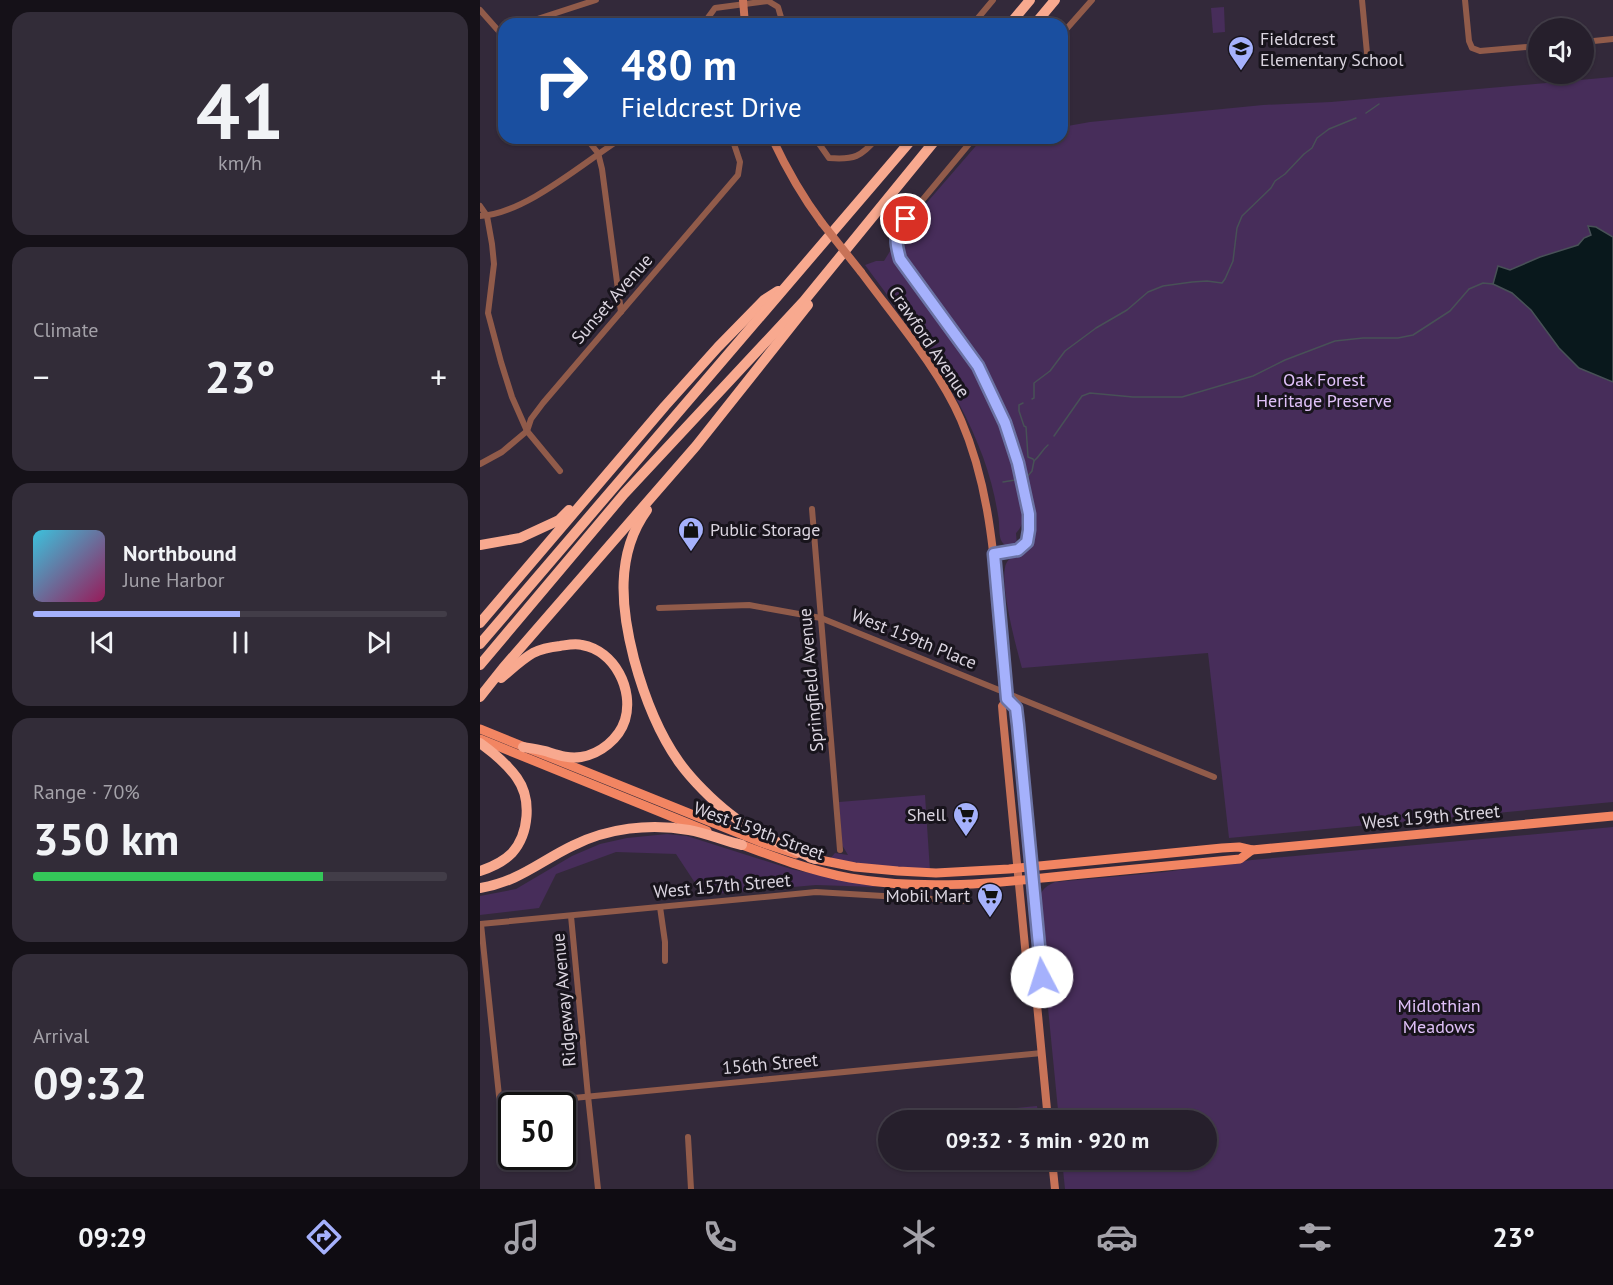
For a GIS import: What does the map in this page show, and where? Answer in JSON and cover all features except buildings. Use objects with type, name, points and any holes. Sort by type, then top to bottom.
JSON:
[{"type":"highway","points":[[1015,18],[1030,0]]},
{"type":"highway","points":[[1040,18],[1055,0]]},
{"type":"highway","points":[[480,644],[908,144]]},
{"type":"highway","points":[[480,665],[624,494],[804,301],[932,144]]},
{"type":"highway","points":[[481,696],[710,428],[804,311],[826,273]]},
{"type":"highway","points":[[480,623],[718,347],[764,300],[788,284]]},
{"type":"highway","points":[[678,466],[640,520],[628,548],[623,580],[624,612],[642,692],[657,726],[680,763],[705,791],[731,815],[769,838],[815,859]]},
{"type":"highway","points":[[480,545],[520,538],[559,520],[613,468]]},
{"type":"highway","points":[[481,696],[521,661],[536,651],[552,647],[582,644],[601,652],[614,664],[624,683],[626,702],[625,719],[610,742],[590,755],[572,758],[523,747]]},
{"type":"highway","points":[[480,741],[498,756],[519,780],[527,811],[524,832],[513,852],[496,865],[480,871]]},
{"type":"highway","points":[[480,888],[514,879],[570,846],[590,838],[639,827],[691,831],[742,845]]},
{"type":"main road","points":[[743,2],[744,18]]},
{"type":"main road","name":"Crawford Avenue","points":[[775,144],[801,195],[861,272],[941,383],[960,418],[974,456],[984,495],[994,554],[1007,696],[1016,708],[1042,977],[1035,983]]},
{"type":"main road","name":"Crawford Avenue","points":[[1007,696],[1002,706],[1017,868],[1028,978],[1035,983],[1047,1110]]},
{"type":"main road","name":"West 159th Street","points":[[480,729],[785,851],[855,867],[898,872],[936,873],[1017,868],[1222,848],[1239,847],[1252,850],[1613,816]]},
{"type":"main road","name":"West 159th Street","points":[[480,741],[784,861],[818,871],[869,881],[943,885],[1034,880],[1240,859],[1252,850]]},
{"type":"main road","points":[[1053,1170],[1055,1189]]},
{"type":"street","points":[[540,18],[596,0]]},
{"type":"street","points":[[978,18],[993,0]]},
{"type":"street","points":[[1068,27],[1092,0]]},
{"type":"street","points":[[1362,0],[1367,53]]},
{"type":"street","points":[[1465,0],[1469,41],[1472,48],[1480,51],[1528,47]]},
{"type":"street","points":[[708,18],[715,8],[743,2],[768,1],[778,7],[781,18]]},
{"type":"street","points":[[480,10],[498,28]]},
{"type":"street","points":[[1594,41],[1613,39]]},
{"type":"street","points":[[591,144],[598,153],[602,169],[621,312]]},
{"type":"street","points":[[483,216],[507,211],[553,186],[612,144]]},
{"type":"street","name":"Sunset Avenue","points":[[480,464],[502,452],[527,431],[531,419],[543,403],[738,176],[740,162],[734,144]]},
{"type":"street","points":[[819,144],[829,158],[844,160],[856,158],[867,151],[872,144]]},
{"type":"street","points":[[969,144],[900,227],[896,238],[900,259],[978,366],[1005,423],[1018,463],[1029,514],[1027,542],[1018,550],[994,554]]},
{"type":"street","points":[[480,207],[492,244],[494,264],[488,313],[501,362],[527,431],[560,471]]},
{"type":"street","points":[[480,318],[488,313]]},
{"type":"street","name":"Springfield Avenue","points":[[812,508],[840,849]]},
{"type":"street","name":"West 159th Place","points":[[659,608],[749,605],[821,618],[1007,696],[1214,777]]},
{"type":"street","name":"West 157th Street","points":[[480,924],[816,892],[967,901]]},
{"type":"street","points":[[660,907],[666,961]]},
{"type":"street","name":"Ridgeway Avenue","points":[[571,916],[598,1189]]},
{"type":"street","points":[[480,924],[499,1092]]},
{"type":"street","name":"156th Street","points":[[576,1097],[1042,1053]]},
{"type":"street","points":[[688,1137],[691,1189]]},
{"type":"green space","points":[[1224,7],[1225,32],[1213,33],[1211,8]]},
{"type":"green space","name":"Oak Forest Heritage Preserve","points":[[1613,77],[1613,802],[1229,838],[1208,653],[1022,668],[1004,582],[1007,562],[1010,558],[1031,547],[1035,536],[1033,513],[1022,459],[1006,412],[984,367],[907,260],[902,243],[904,229],[978,144],[1068,144],[1068,126],[1263,105],[1331,102],[1534,84],[1594,84],[1594,79]]},
{"type":"green space","points":[[892,248],[898,267],[970,362],[1001,424],[1016,473],[1023,507],[1023,519],[1016,533],[1015,548],[1002,542],[988,471],[960,405],[931,357],[865,265],[884,261]]},
{"type":"green space","points":[[925,795],[930,871],[829,860],[835,853],[848,855],[842,845],[839,802]]},
{"type":"green space","name":"Midlothian Meadows","points":[[1613,827],[1613,1189],[1065,1189],[1063,1170],[1217,1170],[1217,1110],[1058,1110],[1038,906],[1042,891],[1055,882],[1165,872],[1252,860]]},
{"type":"green space","points":[[667,834],[687,836],[791,869],[876,887],[816,885],[703,895],[676,854],[616,852],[556,874],[539,908],[480,915],[480,896],[516,889],[572,856],[600,844],[627,838]]},
{"type":"green space","points":[[1037,1106],[1038,1110],[996,1110]]},
{"type":"shaded area","points":[[1588,226],[1596,227],[1613,237],[1613,382],[1579,368],[1559,348],[1531,310],[1512,293],[1493,284],[1498,266],[1510,270],[1540,257],[1578,245],[1584,238],[1591,235]]},
{"type":"waterway","points":[[1366,113],[1379,104]]},
{"type":"waterway","points":[[1032,399],[1034,398],[1034,383],[1050,371],[1065,351],[1096,328],[1127,310],[1148,292],[1163,286],[1192,282],[1222,283],[1233,261],[1237,228],[1242,216],[1271,188],[1275,181],[1312,148],[1317,138],[1329,129],[1356,118]]},
{"type":"waterway","points":[[1054,436],[1082,396],[1090,393],[1133,397],[1182,397],[1253,376],[1285,360],[1335,341],[1398,338],[1413,335],[1450,311],[1469,289],[1483,283],[1493,284]]},
{"type":"waterway","points":[[1023,403],[1019,405],[1019,411],[1026,427],[1028,457],[1034,461]]},
{"type":"waterway","points":[[1027,477],[1032,471],[1034,461],[1048,445]]},
{"type":"waterway","points":[[1003,482],[1015,480]]},
{"type":"place","name":"Fieldcrest Elementary School","points":[[1241,72]]},
{"type":"place","name":"Public Storage","points":[[691,553]]},
{"type":"place","name":"Shell","points":[[966,838]]},
{"type":"place","name":"Mobil Mart","points":[[990,919]]},
{"type":"route","points":[[906,219],[896,238],[900,259],[978,366],[992,393],[1018,463],[1029,514],[1027,542],[1018,550],[994,554],[1007,699],[1016,708],[1018,725],[1042,977]]}]
